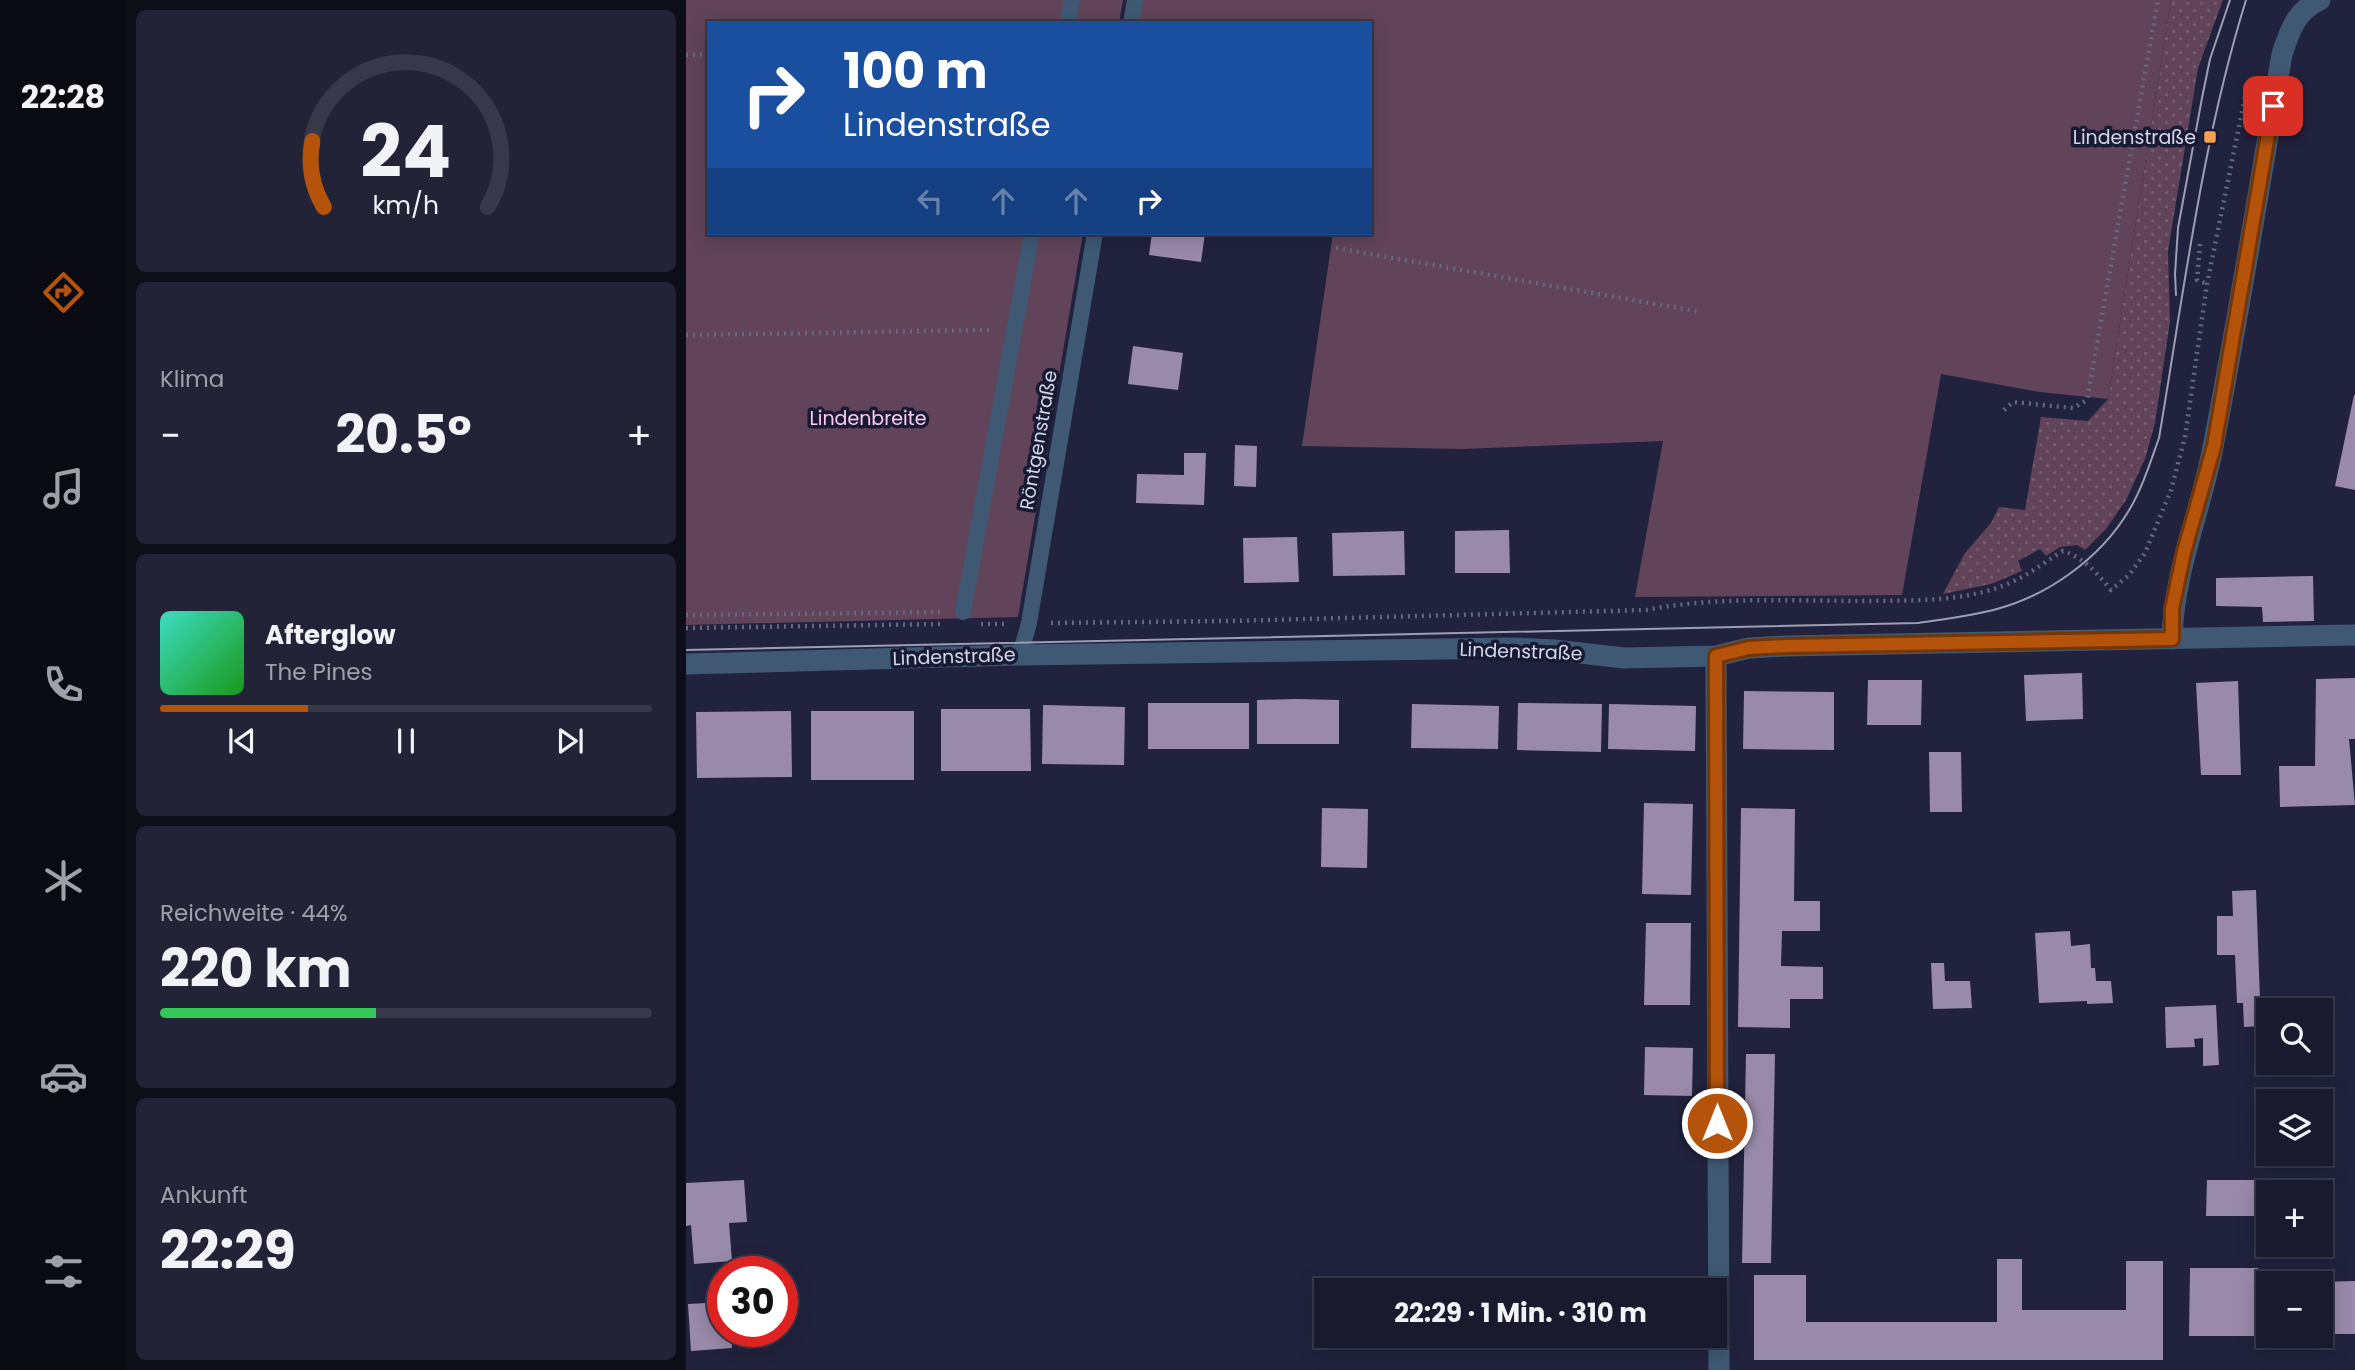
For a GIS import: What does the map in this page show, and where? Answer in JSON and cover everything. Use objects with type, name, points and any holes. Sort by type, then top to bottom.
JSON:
[{"type":"street","points":[[2172,639],[2172,609],[2184,552],[2214,446],[2282,54],[2292,24],[2307,6],[2320,0]]},
{"type":"street","name":"Lindenstraße","points":[[686,664],[1020,655],[1513,648],[1624,658],[1716,656],[1749,648],[1786,646],[2355,635]]},
{"type":"street","points":[[1716,656],[1718,1370]]},
{"type":"lane","points":[[1068,21],[1072,0]]},
{"type":"lane","points":[[1131,21],[1135,0]]},
{"type":"lane","points":[[968,618],[1032,235]]},
{"type":"lane","name":"Röntgenstraße","points":[[1020,655],[1029,623],[1095,235]]},
{"type":"path","points":[[2004,410],[2013,402],[2073,408],[2087,400],[2158,0]]},
{"type":"path","points":[[686,54],[707,54]]},
{"type":"path","points":[[686,615],[968,618],[1029,623],[1230,621],[1646,610],[1676,604],[1761,601],[1928,602],[1976,594],[2013,582],[2063,551],[2096,571],[2111,590],[2129,575],[2145,553],[2171,490],[2185,437],[2207,284],[2249,79]]},
{"type":"path","points":[[2200,244],[2197,280],[2207,284]]},
{"type":"path","points":[[1336,248],[1701,313]]},
{"type":"path","points":[[686,335],[1016,329]]},
{"type":"path","points":[[686,628],[946,624]]},
{"type":"green space","name":"Lindenbreite","points":[[686,0],[1123,0],[1119,21],[707,21],[707,235],[1083,235],[1018,617],[686,625]]},
{"type":"green space","points":[[1140,0],[2171,0],[2108,399],[2040,392],[1941,374],[1902,595],[1635,597],[1663,441],[1462,449],[1302,446],[1333,235],[1372,235],[1372,21],[1136,21]]},
{"type":"green space","points":[[2171,0],[2223,0],[2198,68],[2168,251],[2170,321],[2155,423],[2145,459],[2126,500],[2106,529],[2085,550],[2077,545],[2060,547],[2046,556],[2040,549],[2018,561],[2022,571],[1991,584],[1943,594],[1965,553],[1991,523],[1999,507],[2025,510],[2041,417],[2088,421],[2108,399]]},
{"type":"building","points":[[1152,235],[1205,235],[1201,262],[1149,255]]},
{"type":"building","points":[[1133,346],[1183,353],[1178,390],[1128,384]]},
{"type":"building","points":[[2355,395],[2355,490],[2335,486]]},
{"type":"building","points":[[1235,445],[1257,446],[1256,487],[1234,486]]},
{"type":"building","points":[[1184,453],[1206,453],[1204,505],[1136,503],[1137,474],[1184,475]]},
{"type":"building","points":[[1509,530],[1510,573],[1455,573],[1455,531]]},
{"type":"building","points":[[1404,531],[1405,575],[1333,576],[1332,533]]},
{"type":"building","points":[[1297,537],[1299,582],[1244,583],[1243,538]]},
{"type":"building","points":[[2313,576],[2314,621],[2263,622],[2262,607],[2216,606],[2216,578]]},
{"type":"building","points":[[2082,673],[2083,719],[2026,721],[2024,675]]},
{"type":"building","points":[[2355,678],[2355,739],[2349,739],[2355,805],[2280,807],[2279,766],[2315,766],[2316,679]]},
{"type":"building","points":[[1868,680],[1922,680],[1921,725],[1867,725]]},
{"type":"building","points":[[2238,681],[2241,775],[2201,775],[2196,683]]},
{"type":"building","points":[[1744,691],[1834,692],[1834,750],[1743,749]]},
{"type":"building","points":[[1257,700],[1339,700],[1339,744],[1257,744]]},
{"type":"building","points":[[1148,703],[1249,703],[1249,749],[1148,749]]},
{"type":"building","points":[[1518,703],[1602,704],[1601,752],[1517,750]]},
{"type":"building","points":[[1412,704],[1499,706],[1498,749],[1411,748]]},
{"type":"building","points":[[1609,704],[1696,706],[1695,751],[1608,749]]},
{"type":"building","points":[[1043,705],[1125,707],[1124,765],[1042,764]]},
{"type":"building","points":[[941,709],[1030,709],[1031,771],[941,771]]},
{"type":"building","points":[[791,711],[792,777],[697,778],[696,712]]},
{"type":"building","points":[[811,711],[914,711],[914,780],[811,780]]},
{"type":"building","points":[[1929,752],[1961,752],[1962,812],[1930,812]]},
{"type":"building","points":[[1644,803],[1693,804],[1691,895],[1642,894]]},
{"type":"building","points":[[1322,808],[1368,809],[1367,868],[1321,867]]},
{"type":"building","points":[[1741,808],[1795,809],[1794,901],[1820,901],[1820,931],[1782,931],[1781,966],[1823,967],[1823,999],[1790,999],[1790,1028],[1738,1027]]},
{"type":"building","points":[[2256,890],[2260,998],[2256,998],[2256,1026],[2244,1027],[2243,1003],[2237,1003],[2235,955],[2217,955],[2217,916],[2233,916],[2232,891]]},
{"type":"building","points":[[1646,923],[1691,923],[1690,1005],[1644,1005]]},
{"type":"building","points":[[2070,931],[2071,946],[2090,944],[2091,968],[2095,968],[2096,981],[2111,981],[2113,1003],[2039,1003],[2035,933]]},
{"type":"building","points":[[1931,963],[1944,963],[1945,981],[1970,981],[1972,1008],[1933,1009]]},
{"type":"building","points":[[2216,1005],[2219,1065],[2203,1066],[2203,1038],[2194,1039],[2195,1047],[2166,1048],[2165,1007]]},
{"type":"building","points":[[1645,1047],[1693,1048],[1692,1096],[1644,1095]]},
{"type":"building","points":[[1746,1054],[1775,1054],[1771,1263],[1742,1263]]},
{"type":"building","points":[[744,1180],[747,1222],[729,1223],[732,1256],[707,1256],[707,1263],[694,1264],[691,1225],[686,1226],[686,1183]]},
{"type":"building","points":[[2207,1180],[2256,1180],[2256,1216],[2206,1216]]},
{"type":"building","points":[[1997,1259],[2022,1259],[2022,1310],[2126,1310],[2126,1261],[2163,1261],[2163,1360],[1754,1360],[1754,1275],[1806,1275],[1806,1322],[1997,1322]]},
{"type":"building","points":[[2190,1268],[2258,1268],[2256,1336],[2189,1336]]},
{"type":"building","points":[[2355,1281],[2355,1334],[2333,1334],[2333,1282]]},
{"type":"building","points":[[707,1303],[707,1347],[732,1348],[691,1351],[688,1304]]},
{"type":"tram line","points":[[2176,295],[2178,228],[2210,59],[2230,0]]},
{"type":"tram line","points":[[686,650],[1918,623],[1978,614],[2016,603],[2054,584],[2103,545],[2128,512],[2145,476],[2159,438],[2186,272],[2217,108],[2246,0]]},
{"type":"place","name":"Lindenstraße","points":[[2210,137]]},
{"type":"route","points":[[1717,1123],[1716,656],[1749,648],[1786,646],[2172,639],[2172,609],[2184,552],[2214,446],[2273,106]]}]
